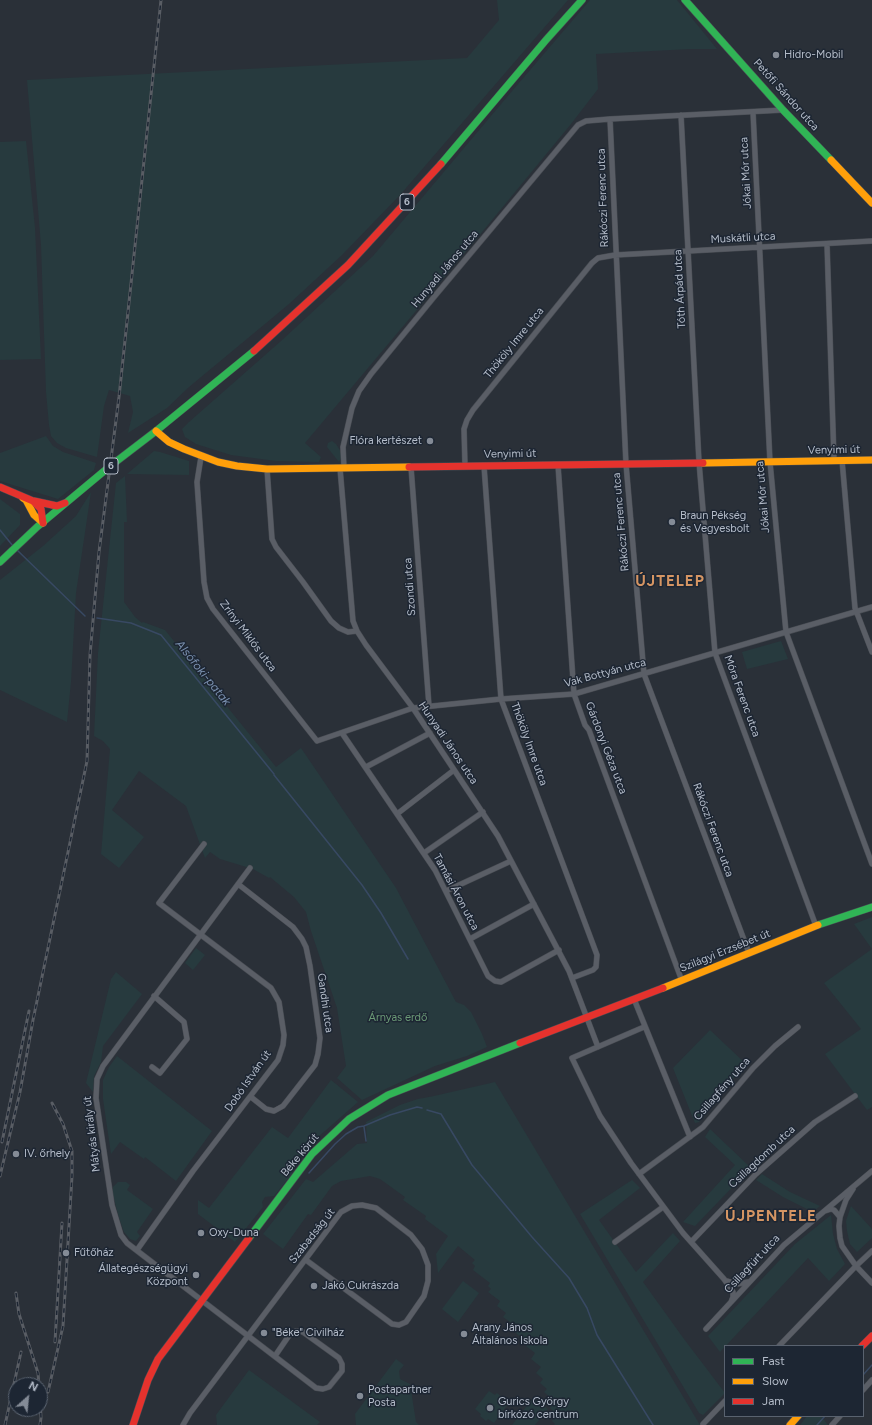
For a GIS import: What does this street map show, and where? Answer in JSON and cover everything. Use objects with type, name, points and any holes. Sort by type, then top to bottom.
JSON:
[{"type":"street","name":"6","points":[[0,562],[109,467],[261,346],[348,265],[431,176],[546,40],[582,0]]},
{"type":"street","name":"Petőfi Sándor utca","points":[[685,0],[783,110],[872,203]]},
{"type":"street","name":"Hunyadi János utca","points":[[598,1047],[572,978],[559,950],[498,836],[414,708],[366,646],[357,631],[353,621],[342,468],[343,447],[352,408],[359,391],[371,374],[520,193],[578,126],[586,121],[610,119],[783,110]]},
{"type":"street","name":"Jókai Mór utca","points":[[753,112],[770,462],[786,632],[872,864]]},
{"type":"street","name":"Tóth Árpád utca","points":[[681,115],[699,462]]},
{"type":"street","name":"Rákóczi Ferenc utca","points":[[610,119],[615,255],[626,464],[644,674],[749,953]]},
{"type":"street","name":"Muskátli utca","points":[[615,255],[872,241]]},
{"type":"street","points":[[827,244],[834,460]]},
{"type":"street","name":"Thököly Imre utca","points":[[465,466],[464,428],[473,410],[592,264],[598,258],[615,255]]},
{"type":"street","name":"Venyimi út","points":[[156,431],[169,442],[201,457],[237,466],[267,469],[872,460]]},
{"type":"street","name":"Zrínyi Miklós utca","points":[[201,457],[197,482],[204,582],[207,598],[214,610],[317,741]]},
{"type":"street","points":[[842,460],[856,612],[872,652]]},
{"type":"street","name":"Móra Ferenc utca","points":[[699,462],[715,653],[816,926]]},
{"type":"street","name":"Gárdonyi Géza utca","points":[[558,465],[574,694],[585,725],[589,730],[682,981]]},
{"type":"street","name":"Thököly Imre utca","points":[[484,466],[501,699],[597,956],[597,965],[593,970],[572,978]]},
{"type":"street","name":"Szondi utca","points":[[411,467],[429,706]]},
{"type":"street","points":[[267,469],[272,539],[276,547],[331,621],[339,628],[348,632],[357,631]]},
{"type":"street","points":[[0,487],[33,501],[57,506],[67,503]]},
{"type":"street","points":[[18,494],[26,500],[34,515],[43,523]]},
{"type":"street","points":[[33,501],[41,509],[43,523]]},
{"type":"street","points":[[32,533],[34,526],[34,515]]},
{"type":"street","name":"Vak Bottyán utca","points":[[317,741],[414,708],[501,699],[574,694],[872,607]]},
{"type":"street","name":"Tamási Áron utca","points":[[342,733],[435,870],[488,976],[498,982],[501,982],[559,950]]},
{"type":"street","points":[[366,767],[430,733]]},
{"type":"street","points":[[397,814],[454,770]]},
{"type":"street","points":[[424,853],[483,812]]},
{"type":"street","name":"Dobó István út","points":[[136,1250],[193,1171],[278,1060],[284,1035],[279,1002],[266,983],[159,902],[204,844]]},
{"type":"street","points":[[446,891],[511,861]]},
{"type":"street","points":[[200,934],[250,868]]},
{"type":"street","name":"Gandhi utca","points":[[238,884],[293,927],[302,939],[306,947],[310,966],[320,1038],[318,1054],[314,1065],[284,1106],[274,1111],[266,1109],[251,1097]]},
{"type":"street","points":[[470,939],[534,904]]},
{"type":"street","name":"Szilágyi Erzsébet út","points":[[587,1018],[816,926],[872,907]]},
{"type":"street","name":"Mátyás király út","points":[[200,934],[103,1066],[97,1079],[96,1092],[98,1113],[112,1205],[121,1235],[127,1243],[316,1388],[323,1389],[329,1387],[342,1371],[342,1364],[339,1358],[303,1332],[296,1331],[289,1335],[275,1356]]},
{"type":"street","points":[[152,1067],[160,1073],[188,1039],[184,1022],[154,996]]},
{"type":"street","points":[[634,999],[644,1027],[690,1137]]},
{"type":"street","name":"Béke körút","points":[[134,1425],[138,1408],[158,1359],[312,1154],[349,1119],[388,1095],[411,1085],[587,1018]]},
{"type":"street","points":[[644,1027],[572,1058],[600,1116],[638,1174],[663,1207],[691,1242],[724,1279],[733,1292],[731,1302]]},
{"type":"street","name":"Csillagfény utca","points":[[638,1174],[702,1127],[727,1097],[765,1056],[798,1027]]},
{"type":"street","name":"Csillagdomb utca","points":[[691,1242],[756,1174],[811,1126],[855,1096]]},
{"type":"street","name":"Csillagfürt utca","points":[[706,1329],[784,1245],[872,1171]]},
{"type":"street","points":[[857,1184],[846,1200],[840,1217],[839,1226],[842,1246],[856,1266],[872,1283]]},
{"type":"street","name":"Szabadság út","points":[[183,1425],[190,1413],[341,1212],[352,1206],[362,1205],[376,1208],[411,1234],[422,1249],[428,1265],[428,1281],[424,1296],[406,1322],[399,1325],[392,1324],[306,1260]]},
{"type":"street","points":[[615,1242],[663,1207]]},
{"type":"street","points":[[824,1211],[831,1209],[834,1210],[840,1217]]},
{"type":"street","points":[[780,1345],[872,1251]]},
{"type":"street","points":[[724,1279],[731,1283],[737,1284],[750,1281]]},
{"type":"street","points":[[863,1345],[872,1336]]},
{"type":"street","points":[[864,1389],[872,1380]]},
{"type":"street","points":[[703,1424],[724,1402]]},
{"type":"street","points":[[790,1425],[797,1417]]},
{"type":"street","points":[[832,1425],[839,1417]]},
{"type":"green space","points":[[497,0],[568,0],[400,195],[342,255],[289,304],[189,387],[167,408],[128,433],[133,412],[130,396],[109,390],[104,406],[97,457],[66,448],[57,443],[51,436],[46,392],[41,245],[27,80],[467,58],[499,20]]},
{"type":"green space","points":[[590,0],[677,0],[717,49],[596,54],[598,89],[478,237],[305,443],[321,457],[319,462],[276,461],[231,455],[196,444],[185,437],[182,429],[189,422],[281,341],[373,256]]},
{"type":"green space","points":[[26,141],[35,228],[41,359],[0,360],[0,142]]},
{"type":"green space","points":[[46,436],[53,446],[63,452],[96,463],[94,470],[58,499],[0,481],[0,453]]},
{"type":"green space","points":[[332,441],[341,452],[339,462],[327,447],[328,443]]},
{"type":"green space","points":[[154,451],[189,461],[189,475],[127,474]]},
{"type":"green space","name":"Árnyas erdő","points":[[125,476],[127,522],[124,522],[124,602],[135,617],[142,623],[143,622],[165,630],[276,767],[301,748],[396,888],[456,1002],[464,1005],[471,1012],[487,1047],[467,1056],[435,1066],[362,1100],[337,1078],[346,1066],[337,1008],[306,912],[294,897],[270,877],[269,878],[253,869],[220,859],[210,852],[205,858],[186,806],[139,771],[112,810],[144,837],[119,868],[101,854],[110,749],[103,741],[94,736],[98,653],[116,483]]},
{"type":"green space","points":[[91,492],[76,593],[71,682],[67,722],[0,690],[0,580],[43,546],[76,516]]},
{"type":"green space","points":[[0,499],[20,514],[20,525],[0,546]]},
{"type":"green space","points":[[781,641],[788,659],[747,669],[742,652]]},
{"type":"green space","points":[[872,917],[872,949],[854,924]]},
{"type":"green space","points":[[196,948],[205,955],[193,970],[185,963]]},
{"type":"green space","points":[[872,949],[872,1107],[867,1110],[825,1054],[861,1029],[824,983]]},
{"type":"green space","points":[[116,972],[142,994],[103,1046],[101,1062],[94,1076],[93,1092],[86,1083],[111,979]]},
{"type":"green space","points":[[710,1030],[746,1064],[725,1088],[699,1122],[695,1123],[673,1068]]},
{"type":"green space","points":[[117,1056],[212,1131],[176,1181],[145,1157],[144,1159],[120,1142],[111,1154],[103,1099],[103,1080],[109,1067]]},
{"type":"green space","points":[[331,1080],[358,1102],[317,1138],[289,1171],[293,1173],[274,1196],[265,1197],[262,1202],[263,1207],[235,1242],[198,1214],[198,1200],[209,1208],[272,1127],[288,1138]]},
{"type":"green space","points":[[495,1082],[700,1425],[554,1425],[555,1424],[552,1421],[554,1418],[551,1415],[553,1411],[550,1408],[552,1405],[549,1401],[551,1398],[544,1392],[547,1389],[540,1383],[543,1379],[536,1373],[541,1367],[531,1359],[535,1353],[526,1346],[528,1343],[511,1329],[514,1325],[503,1317],[506,1313],[497,1306],[500,1301],[488,1292],[491,1289],[488,1286],[490,1283],[473,1270],[475,1266],[472,1263],[475,1260],[458,1246],[438,1273],[436,1254],[448,1236],[425,1219],[426,1216],[403,1200],[405,1197],[380,1179],[370,1176],[341,1181],[332,1186],[311,1215],[308,1214],[283,1249],[263,1234],[306,1179],[313,1182],[357,1144],[367,1143],[366,1122],[400,1105],[418,1099]]},
{"type":"green space","points":[[710,1129],[750,1167],[695,1226],[683,1222],[735,1165],[705,1137]]},
{"type":"green space","points":[[762,1174],[790,1192],[820,1206],[813,1212],[783,1197],[756,1180]]},
{"type":"green space","points":[[632,1180],[640,1188],[599,1220],[636,1272],[673,1233],[680,1241],[643,1282],[724,1392],[724,1394],[703,1415],[699,1413],[580,1214]]},
{"type":"green space","points":[[118,1182],[126,1182],[130,1185],[127,1190],[153,1209],[137,1232],[140,1236],[136,1241],[130,1239],[124,1232],[119,1218],[113,1195],[113,1187]]},
{"type":"green space","points":[[851,1206],[872,1229],[872,1238],[857,1252],[850,1244],[847,1231],[846,1221]]},
{"type":"green space","points":[[831,1215],[833,1234],[837,1249],[845,1264],[829,1281],[808,1258],[727,1345],[724,1345],[724,1348],[720,1352],[708,1336],[795,1244]]},
{"type":"green space","points":[[463,1281],[479,1293],[458,1322],[442,1309]]},
{"type":"green space","points":[[396,1359],[404,1365],[399,1371],[400,1379],[410,1384],[416,1422],[419,1425],[356,1425],[355,1414]]},
{"type":"green space","points":[[249,1370],[320,1422],[317,1425],[217,1425],[216,1415]]},
{"type":"green space","name":"Gurics György bírkózó centrum","points":[[489,1391],[495,1395],[497,1393],[503,1398],[502,1400],[508,1404],[494,1423],[488,1419],[486,1421],[475,1409]]},
{"type":"green space","points":[[533,1398],[548,1409],[535,1425],[512,1425]]},
{"type":"green space","points":[[806,1417],[822,1417],[828,1425],[800,1425]]},
{"type":"waterway","name":"Alsófoki-patak","points":[[0,530],[13,546]]},
{"type":"waterway","name":"Alsófoki-patak","points":[[17,550],[85,616]]},
{"type":"waterway","name":"Alsófoki-patak","points":[[97,618],[131,623],[161,635],[274,774]]},
{"type":"waterway","name":"Alsófoki-patak","points":[[274,775],[362,885],[381,913],[408,959]]},
{"type":"waterway","points":[[309,1173],[335,1144],[346,1134],[358,1127],[390,1115],[417,1107],[422,1108]]},
{"type":"waterway","points":[[427,1110],[441,1114],[472,1165],[532,1237],[569,1278],[587,1308],[597,1335],[653,1425]]},
{"type":"waterway","points":[[364,1127],[366,1141]]},
{"type":"waterway","name":"Alsófoki-patak","points":[[864,1374],[872,1365]]},
{"type":"waterway","name":"Alsófoki-patak","points":[[817,1425],[824,1417]]},
{"type":"railway","points":[[0,1176],[20,1092],[33,1020],[87,761],[90,655],[99,552],[119,397],[161,0]]},
{"type":"railway","points":[[2,1142],[29,1011]]},
{"type":"railway","points":[[48,1392],[63,1326],[72,1176],[72,1151],[63,1124],[52,1103]]},
{"type":"railway","points":[[55,1342],[62,1223]]},
{"type":"railway","points":[[16,1293],[19,1314],[38,1377]]},
{"type":"railway","points":[[5,1425],[21,1352]]},
{"type":"railway","points":[[40,1425],[41,1417]]},
{"type":"traffic: fast","points":[[441,164],[546,40],[582,0]]},
{"type":"traffic: fast","points":[[685,0],[783,110],[831,160]]},
{"type":"traffic: fast","points":[[0,562],[37,527],[109,467],[156,431],[254,351]]},
{"type":"traffic: fast","points":[[818,925],[872,907]]},
{"type":"traffic: fast","points":[[249,1238],[312,1154],[349,1119],[388,1095],[520,1043]]},
{"type":"traffic: slow","points":[[831,160],[872,203]]},
{"type":"traffic: slow","points":[[156,431],[169,442],[184,449],[218,462],[237,466],[267,469],[409,467]]},
{"type":"traffic: slow","points":[[703,463],[872,460]]},
{"type":"traffic: slow","points":[[23,498],[26,500],[34,515],[43,523]]},
{"type":"traffic: slow","points":[[663,988],[818,925]]},
{"type":"traffic: slow","points":[[790,1425],[797,1417]]},
{"type":"traffic: jam","points":[[254,351],[348,265],[441,164]]},
{"type":"traffic: jam","points":[[409,467],[703,463]]},
{"type":"traffic: jam","points":[[0,487],[33,501],[41,509],[43,523]]},
{"type":"traffic: jam","points":[[34,501],[57,506],[65,503]]},
{"type":"traffic: jam","points":[[520,1043],[663,988]]},
{"type":"traffic: jam","points":[[133,1425],[148,1380],[158,1359],[249,1238]]},
{"type":"traffic: jam","points":[[863,1345],[872,1336]]},
{"type":"place","name":"Hidro-Mobil","points":[[776,55]]},
{"type":"place","name":"Flóra kertészet","points":[[430,441]]},
{"type":"place","name":"Braun Pékség és Vegyesbolt","points":[[672,522]]},
{"type":"place","name":"IV. őrhely","points":[[16,1154]]},
{"type":"place","name":"Oxy-Duna","points":[[201,1233]]},
{"type":"place","name":"Fűtőház","points":[[66,1253]]},
{"type":"place","name":"Állategészségügyi Központ","points":[[196,1275]]},
{"type":"place","name":"Jakó Cukrászda","points":[[314,1286]]},
{"type":"place","name":"\"Béke\" Civilház","points":[[264,1333]]},
{"type":"place","name":"Arany János Általános Iskola","points":[[464,1334]]},
{"type":"place","name":"Postapartner Posta","points":[[360,1396]]},
{"type":"place","name":"Gurics György bírkózó centrum","points":[[490,1408]]},
{"type":"district","name":"ÚJTELEP","points":[[670,582]]},
{"type":"district","name":"ÚJPENTELE","points":[[771,1217]]}]
